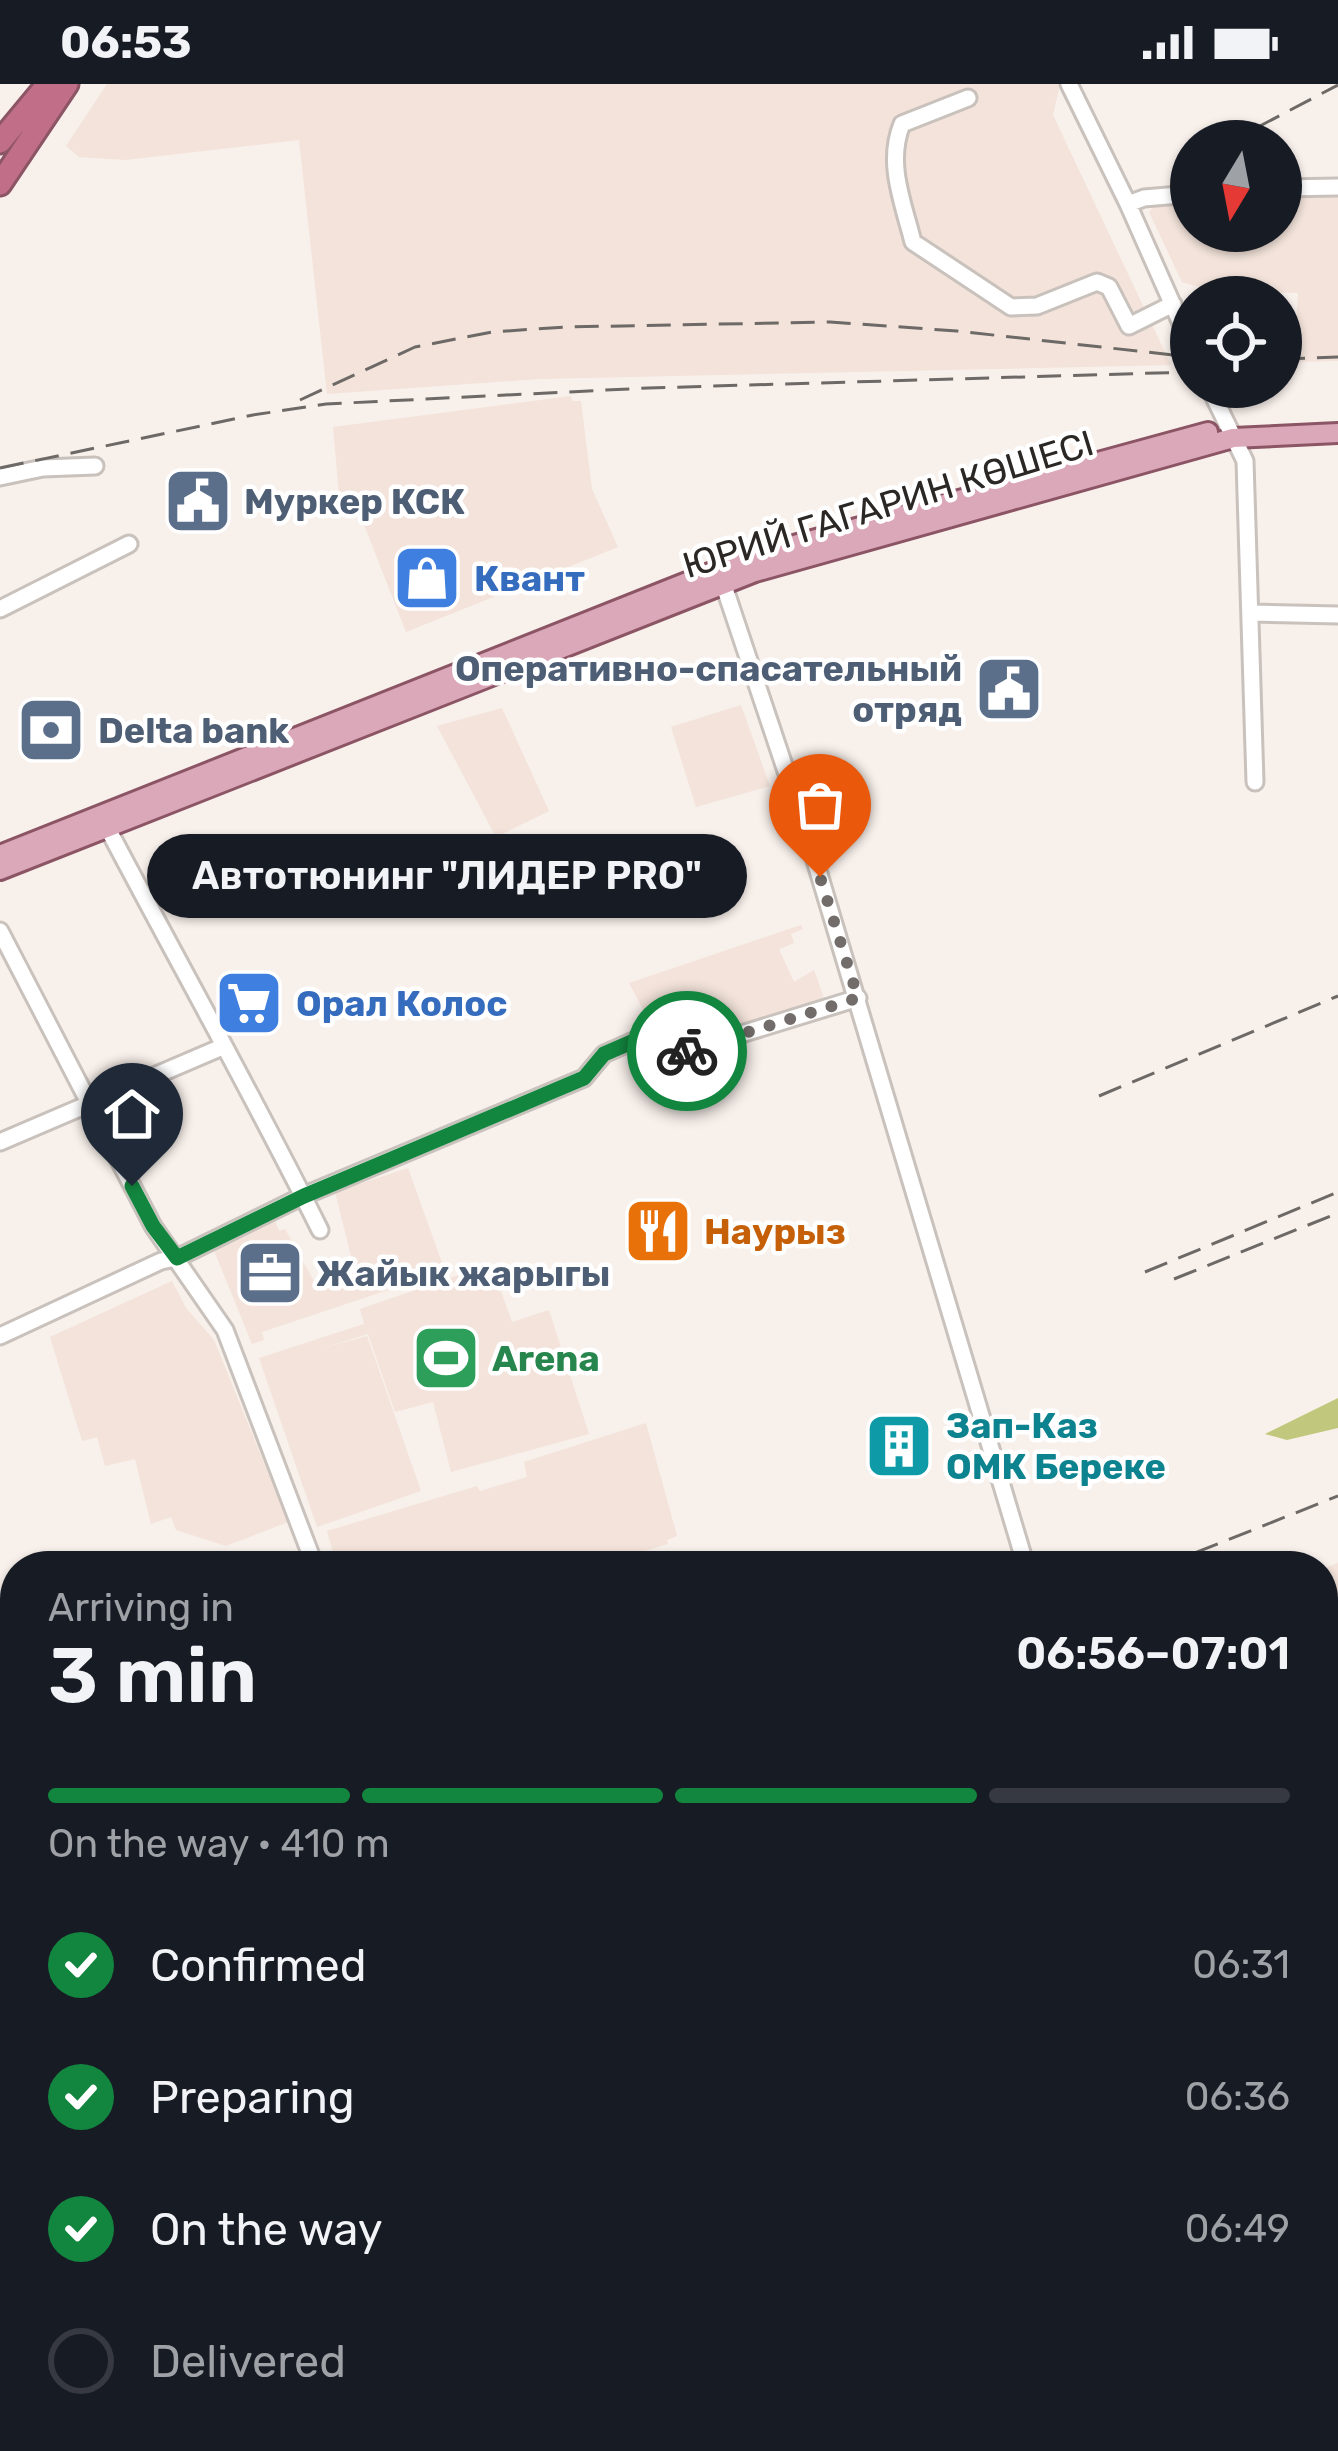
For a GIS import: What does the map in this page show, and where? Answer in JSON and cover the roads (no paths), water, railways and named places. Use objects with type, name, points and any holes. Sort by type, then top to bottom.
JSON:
[{"type":"highway","points":[[20,156],[0,141],[48,84]]},
{"type":"highway","points":[[0,184],[68,84]]},
{"type":"main road","name":"ЮРИЙ ГАГАРИН КӨШЕСІ","points":[[0,870],[720,576],[750,556],[1232,432],[1338,421]]},
{"type":"main road","name":"ЮРИЙ ГАГАРИН КӨШЕСІ","points":[[1232,432],[1338,433]]},
{"type":"main road","name":"ЮРИЙ ГАГАРИН КӨШЕСІ","points":[[0,855],[720,576]]},
{"type":"street","points":[[1069,84],[1170,297]]},
{"type":"street","points":[[968,98],[902,124],[895,142],[892,158],[914,242],[1012,307],[1037,306],[1097,282],[1109,287],[1129,326],[1170,306]]},
{"type":"street","points":[[1302,188],[1338,187]]},
{"type":"street","points":[[1128,203],[1170,196]]},
{"type":"street","points":[[1220,408],[1246,461],[1255,782]]},
{"type":"street","points":[[0,477],[43,468],[95,466]]},
{"type":"street","points":[[0,609],[129,544]]},
{"type":"street","points":[[720,576],[858,998],[1022,1551]]},
{"type":"street","points":[[1252,613],[1338,615]]},
{"type":"street","points":[[107,827],[320,1229]]},
{"type":"street","points":[[0,932],[153,1226],[225,1330],[309,1551]]},
{"type":"street","points":[[0,1336],[304,1196],[584,1078],[604,1054],[650,1034],[667,1052],[683,1052],[858,998]]},
{"type":"street","points":[[0,1142],[222,1048]]},
{"type":"railway","points":[[1271,120],[1338,85]]},
{"type":"railway","points":[[300,400],[415,347],[492,332],[565,327],[830,322],[1170,355]]},
{"type":"railway","points":[[1302,358],[1338,357]]},
{"type":"railway","points":[[0,468],[326,404],[648,388],[1170,373]]},
{"type":"railway","points":[[1099,1096],[1338,996]]},
{"type":"railway","points":[[1145,1272],[1338,1192]]},
{"type":"railway","points":[[1174,1279],[1338,1213]]},
{"type":"railway","points":[[1200,1551],[1338,1496]]},
{"type":"place","name":"Муркер КСК","points":[[198,501]]},
{"type":"place","name":"Квант","points":[[427,578]]},
{"type":"place","name":"Оперативно-спасательный отряд","points":[[1009,689]]},
{"type":"place","name":"Delta bank","points":[[51,730]]},
{"type":"place","name":"Автотюнинг \"ЛИДЕР PRO\"","points":[[820,877]]},
{"type":"place","name":"Орал Колос","points":[[249,1003]]},
{"type":"place","name":"Наурыз","points":[[658,1231]]},
{"type":"place","name":"Жайык жарыгы","points":[[270,1273]]},
{"type":"place","name":"Arena","points":[[446,1358]]},
{"type":"place","name":"Зап-Каз ОМК Береке","points":[[899,1446]]}]
